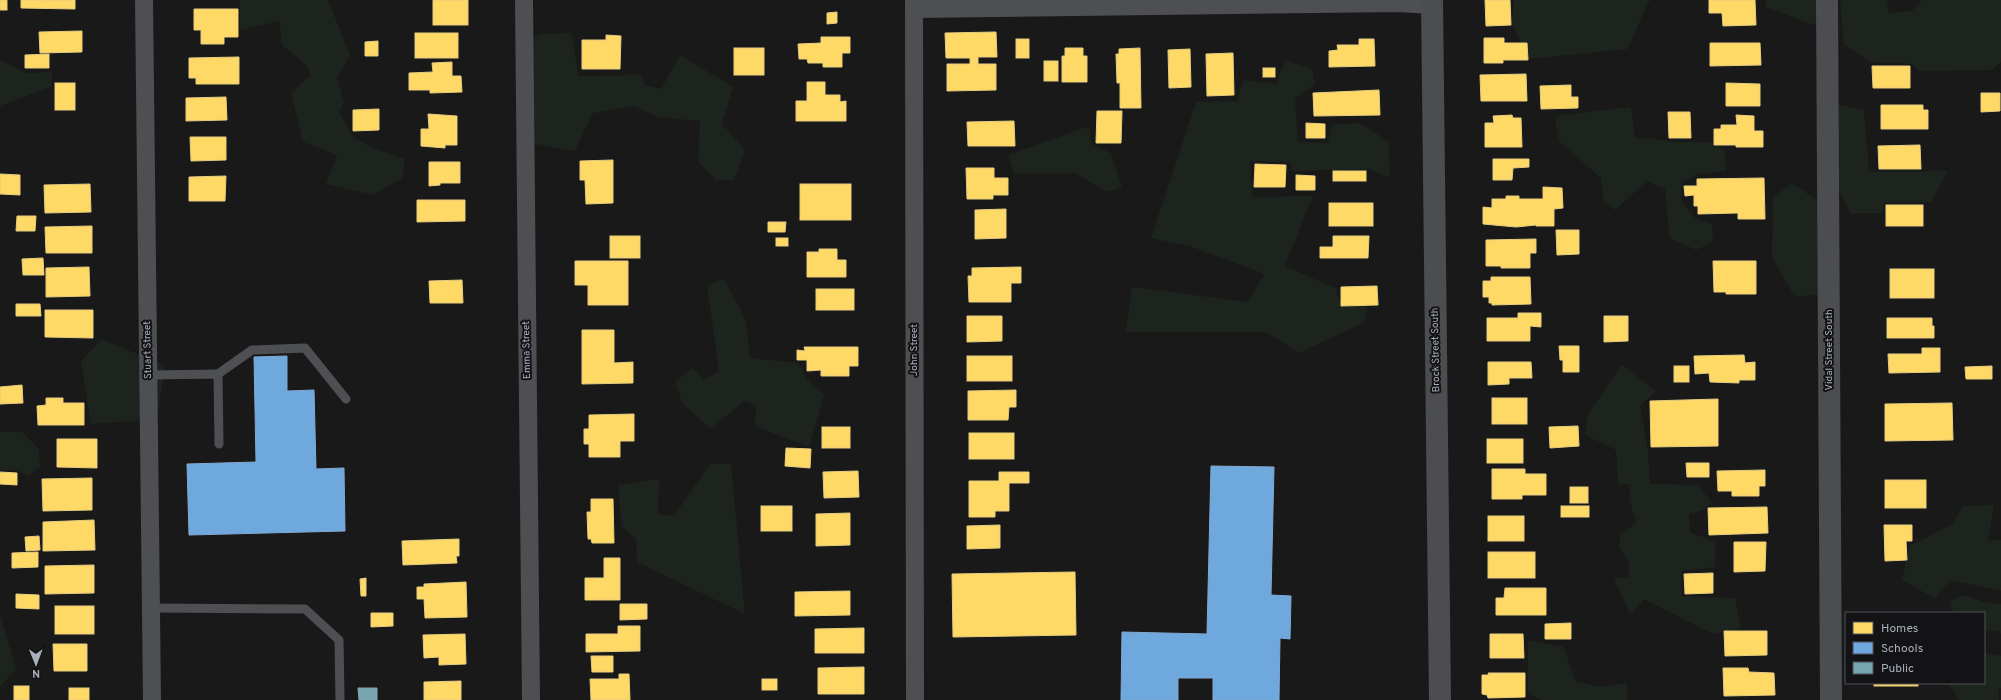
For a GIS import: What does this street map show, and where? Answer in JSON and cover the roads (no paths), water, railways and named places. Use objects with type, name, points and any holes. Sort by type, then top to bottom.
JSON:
[{"type":"main road","name":"Vidal Street South","points":[[1827,0],[1831,700]]},
{"type":"main road","name":"Brock Street South","points":[[1432,3],[1440,700]]},
{"type":"street","name":"Stuart Street","points":[[144,0],[152,700]]},
{"type":"street","name":"Emma Street","points":[[524,0],[531,700]]},
{"type":"street","points":[[914,4],[1432,3]]},
{"type":"street","name":"John Street","points":[[914,4],[915,700]]},
{"type":"lane","points":[[149,375],[218,374],[252,350],[306,348],[346,400]]},
{"type":"lane","points":[[218,374],[219,444]]},
{"type":"lane","points":[[151,608],[305,609],[339,640],[340,700]]}]
